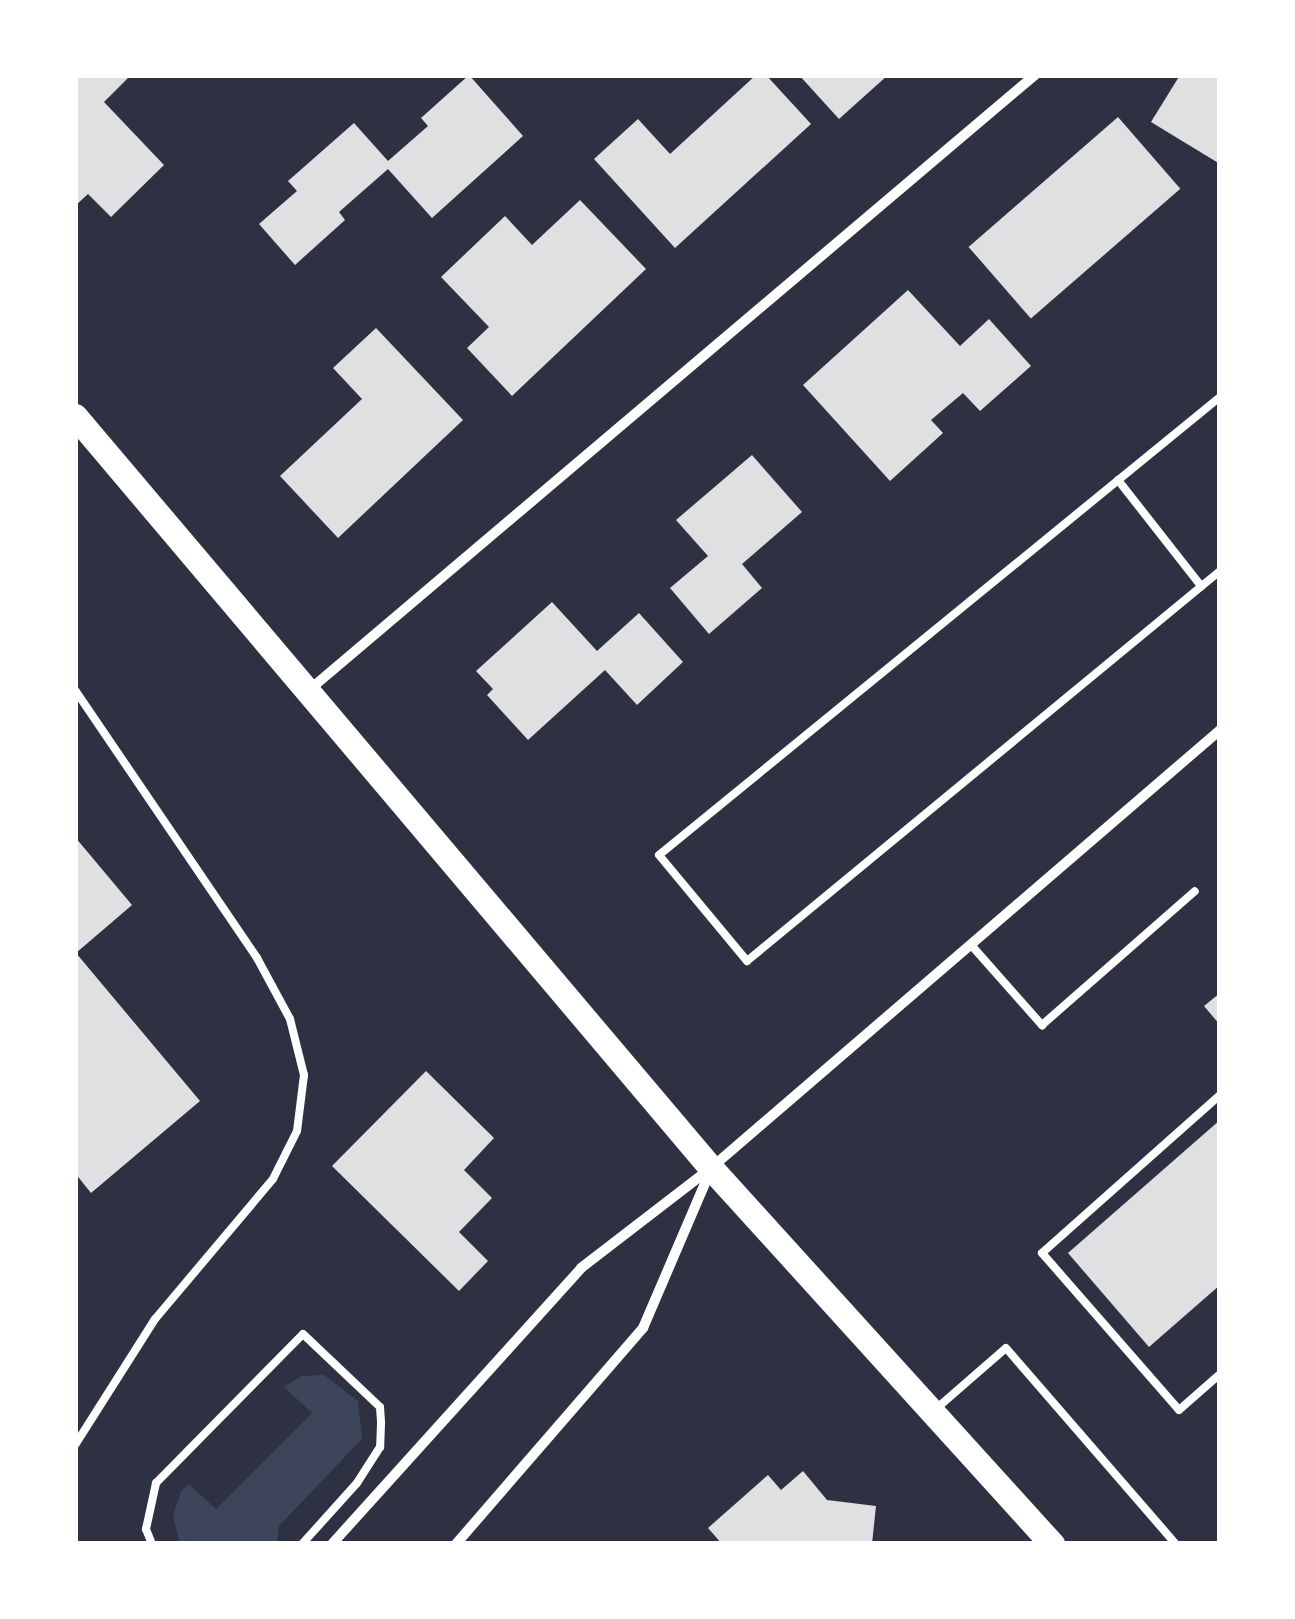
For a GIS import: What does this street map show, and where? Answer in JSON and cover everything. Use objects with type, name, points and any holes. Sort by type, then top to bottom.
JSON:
[{"type":"main road","points":[[75,416],[711,1168],[1052,1544]]},
{"type":"street","points":[[308,691],[1035,75]]},
{"type":"street","points":[[332,1544],[582,1268],[711,1168],[1220,730]]},
{"type":"street","points":[[456,1544],[643,1328],[711,1168]]},
{"type":"lane","points":[[1220,397],[659,855],[747,961],[1220,571]]},
{"type":"lane","points":[[1118,480],[1201,586]]},
{"type":"lane","points":[[75,690],[258,958],[290,1019],[304,1075],[297,1132],[274,1179],[155,1319],[75,1445]]},
{"type":"lane","points":[[972,946],[1042,1025],[1195,891]]},
{"type":"lane","points":[[1220,1095],[1042,1253],[1179,1410],[1220,1374]]},
{"type":"lane","points":[[152,1544],[146,1529],[156,1484],[303,1334],[380,1407],[382,1423],[380,1447],[358,1483],[302,1544]]},
{"type":"lane","points":[[934,1410],[1006,1348],[1176,1544]]},
{"type":"shaded area","points":[[324,1375],[358,1401],[362,1439],[279,1526],[277,1544],[180,1544],[173,1516],[181,1491],[189,1484],[216,1509],[312,1413],[284,1387],[301,1376]]},
{"type":"building","points":[[75,75],[131,75],[104,102],[164,165],[111,217],[88,194],[75,206]]},
{"type":"building","points":[[469,75],[523,136],[432,218],[388,169],[339,212],[345,220],[295,265],[259,224],[297,191],[288,181],[354,123],[388,161],[428,126],[421,118]]},
{"type":"building","points":[[756,75],[766,75],[811,124],[675,248],[594,159],[638,119],[670,154]]},
{"type":"building","points":[[799,75],[888,75],[839,119]]},
{"type":"building","points":[[1180,75],[1220,75],[1220,164],[1151,122]]},
{"type":"building","points":[[1118,117],[1180,189],[1031,319],[969,247]]},
{"type":"building","points":[[580,200],[646,269],[512,396],[467,348],[489,327],[441,277],[505,216],[532,245]]},
{"type":"building","points":[[908,290],[960,346],[989,319],[1031,366],[980,411],[963,393],[931,420],[943,433],[890,481],[803,385]]},
{"type":"building","points":[[376,328],[463,420],[338,538],[280,476],[362,399],[333,368]]},
{"type":"building","points":[[752,455],[802,512],[742,564],[762,588],[709,634],[670,588],[708,556],[676,520]]},
{"type":"building","points":[[552,602],[597,651],[639,613],[683,662],[637,705],[605,670],[528,740],[487,695],[493,689],[476,671]]},
{"type":"building","points":[[75,837],[132,905],[76,953],[200,1101],[91,1193],[75,1173]]},
{"type":"building","points":[[1220,993],[1220,1025],[1204,1006]]},
{"type":"building","points":[[426,1071],[494,1138],[464,1170],[492,1198],[459,1232],[488,1261],[459,1291],[332,1166]]},
{"type":"building","points":[[1220,1120],[1220,1285],[1149,1347],[1068,1253]]},
{"type":"building","points":[[803,1471],[827,1500],[876,1506],[872,1544],[722,1544],[708,1528],[768,1475],[781,1490]]}]
